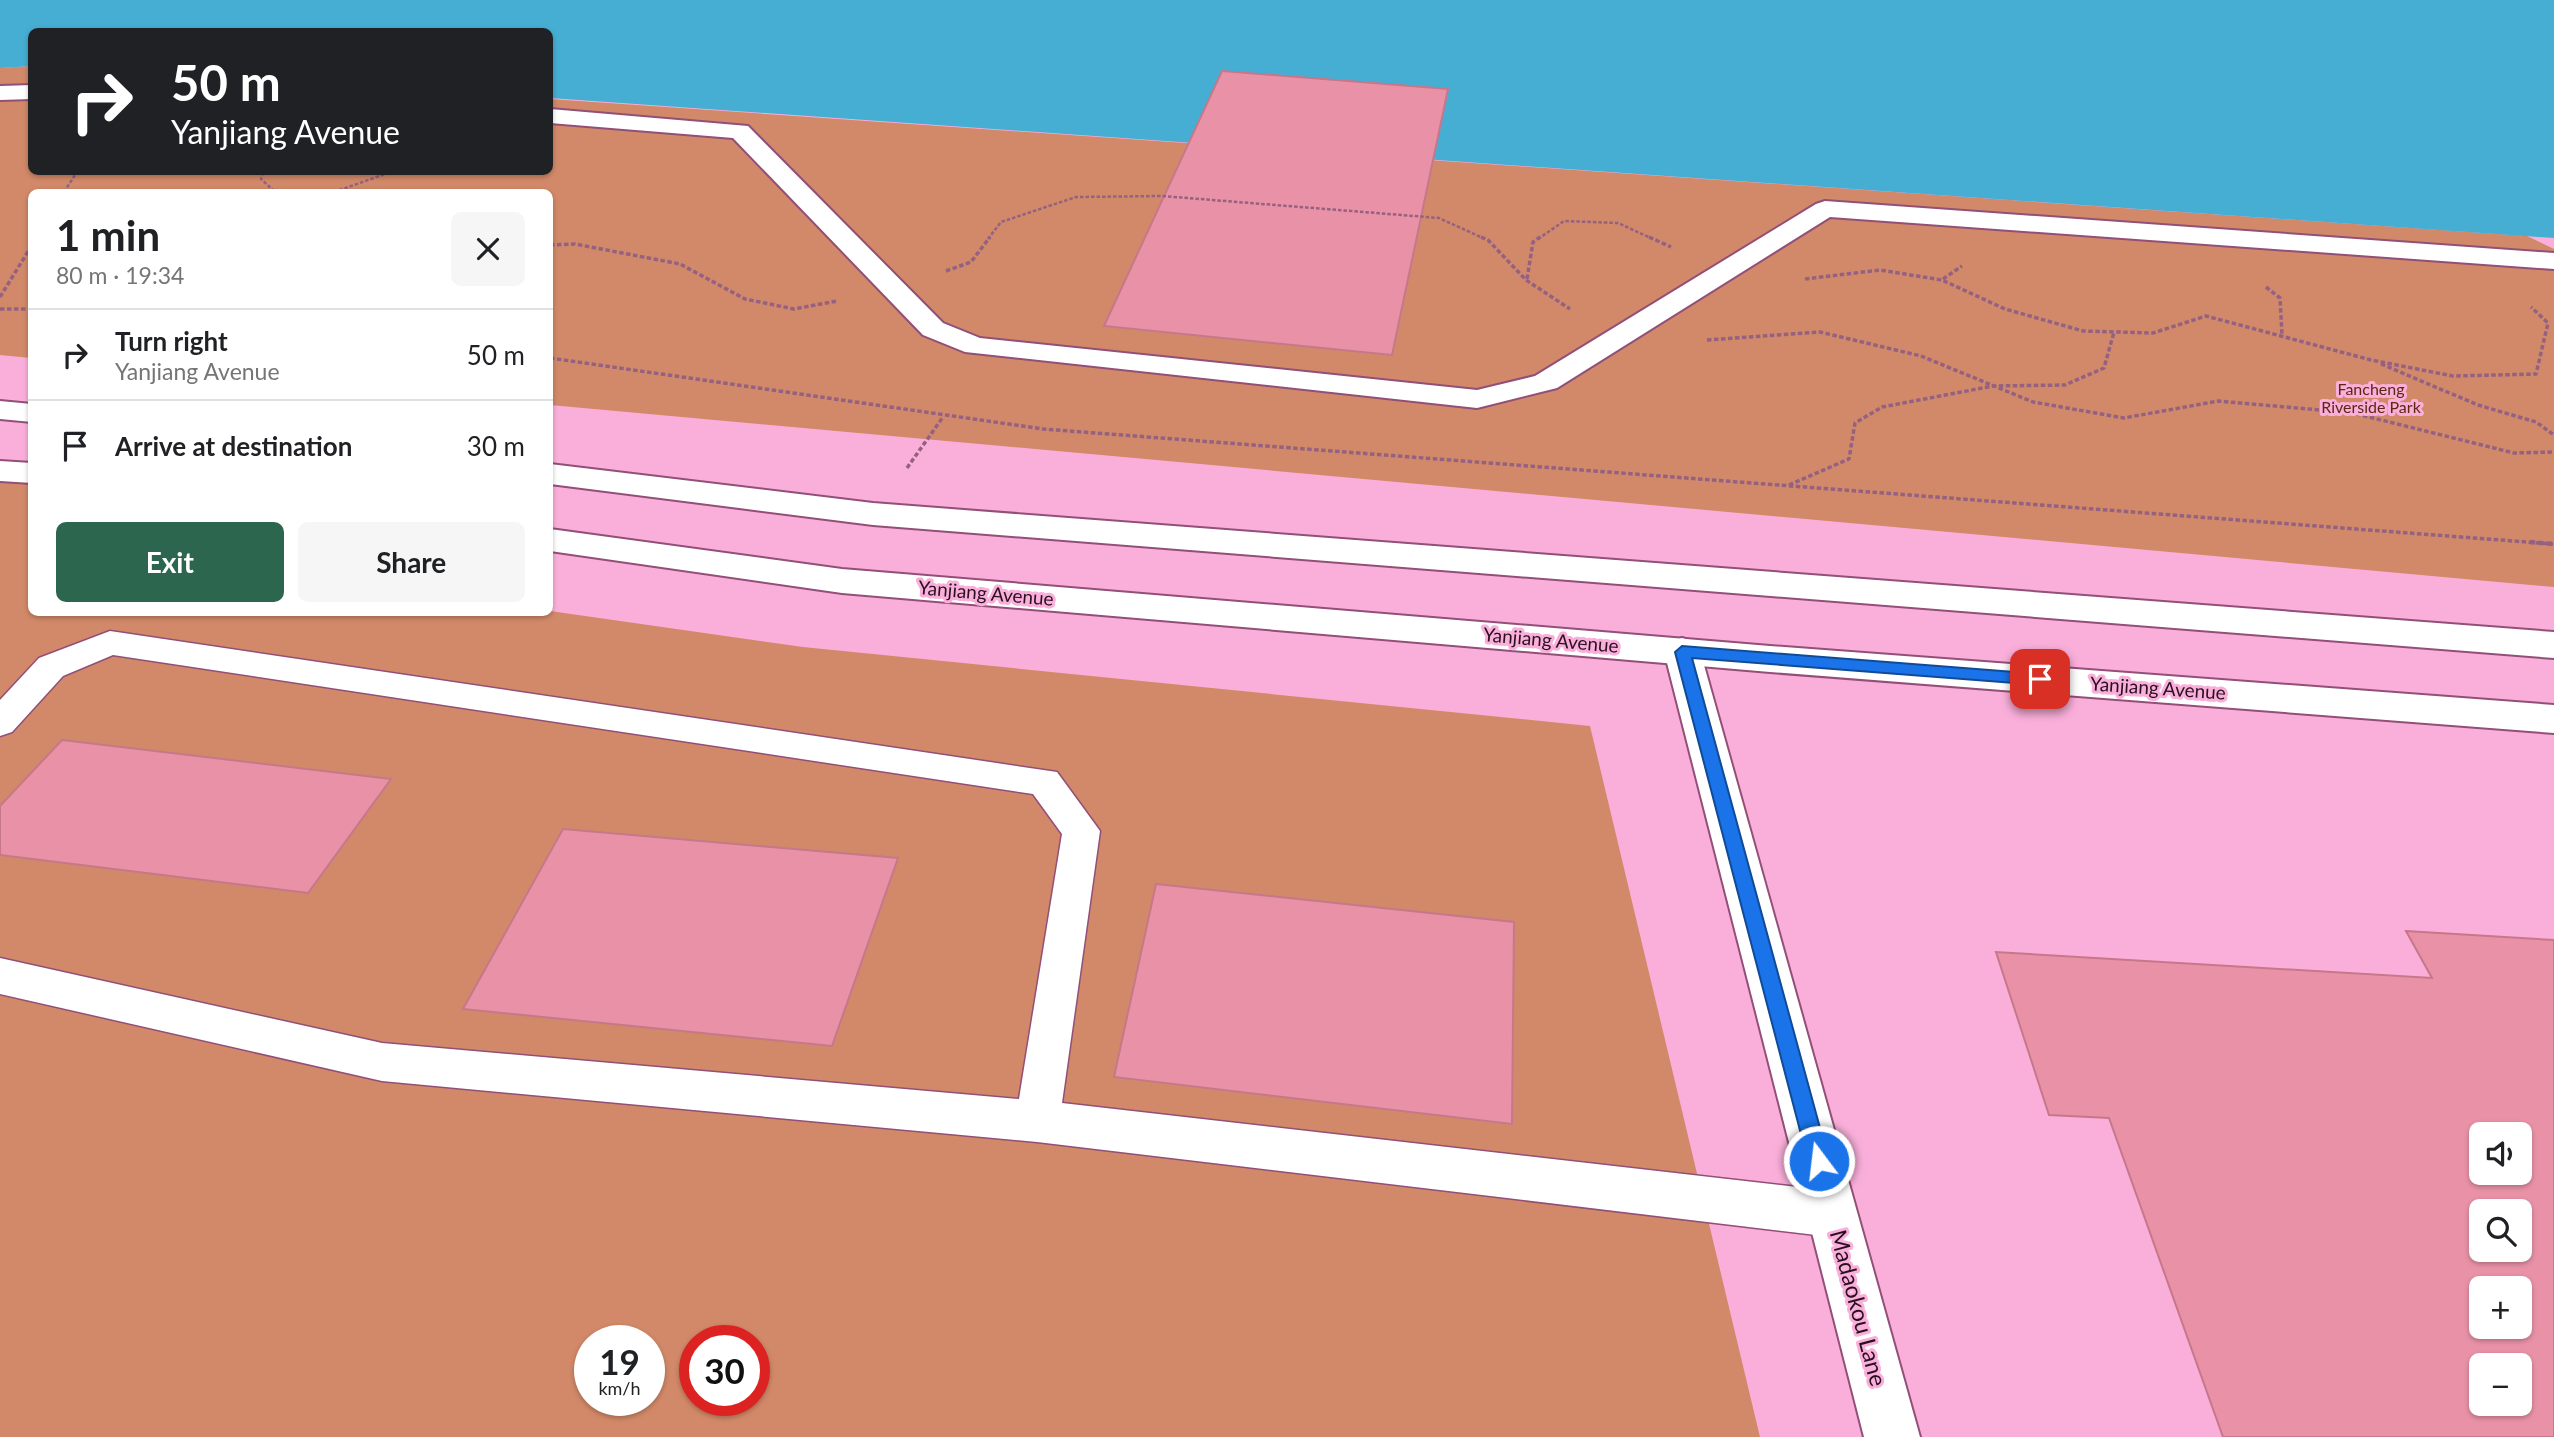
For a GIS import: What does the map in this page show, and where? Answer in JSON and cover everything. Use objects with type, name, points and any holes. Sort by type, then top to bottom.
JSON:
[{"type":"main road","points":[[0,93],[28,92]]},
{"type":"main road","points":[[553,116],[740,131],[933,329],[975,345],[1477,399],[1546,382],[1825,209],[2554,261]]},
{"type":"main road","points":[[0,410],[28,413]]},
{"type":"main road","points":[[0,471],[28,473]]},
{"type":"main road","points":[[553,474],[873,514],[2554,645]]},
{"type":"main road","name":"Yanjiang Avenue","points":[[553,540],[842,580],[1682,652],[2554,719]]},
{"type":"main road","name":"Madaokou Lane","points":[[1682,652],[1892,1437]]},
{"type":"lane","points":[[0,723],[51,667],[110,643],[1044,782],[1081,831],[1037,1121]]},
{"type":"lane","points":[[0,976],[382,1062],[1037,1121],[1833,1214]]},
{"type":"path","points":[[262,175],[261,180],[272,189]]},
{"type":"path","points":[[343,189],[382,175]]},
{"type":"path","points":[[553,245],[575,244],[680,264],[745,299],[794,309],[894,289],[971,262],[1001,222],[1076,197],[1162,196],[1440,218],[1489,240],[1527,280],[1612,341],[1725,340],[1820,332],[1921,356],[2033,402],[2124,418],[2218,401],[2353,413],[2514,453],[2554,452]]},
{"type":"path","points":[[1527,280],[1533,242],[1564,221],[1618,223],[1721,274],[1767,282],[1880,270],[1942,280],[2005,309],[2083,331],[2153,332],[2206,316],[2371,360],[2453,376],[2536,374],[2548,323],[2467,254]]},
{"type":"path","points":[[0,297],[28,252]]},
{"type":"path","points":[[0,309],[28,309]]},
{"type":"path","points":[[1789,485],[1849,459],[1855,423],[1882,407],[1993,386],[2065,385],[2104,368],[2114,332]]},
{"type":"path","points":[[553,358],[1044,429],[2554,544]]},
{"type":"path","points":[[2371,360],[2478,405],[2536,422],[2554,435]]},
{"type":"green space","name":"Fancheng Riverside Park","points":[[28,66],[28,175],[553,175],[553,99],[2527,236],[2554,249],[2554,587],[553,405],[553,189],[28,189],[28,358],[0,355],[0,68]]},
{"type":"green space","points":[[0,471],[28,473],[28,616],[553,616],[553,611],[803,647],[1590,726],[1760,1437],[0,1437]]},
{"type":"water","points":[[0,0],[2554,0],[2554,238],[553,98],[553,28],[28,28],[28,66],[0,68]]},
{"type":"building","points":[[1222,71],[1448,89],[1392,355],[1104,326]]},
{"type":"building","points":[[62,740],[391,779],[308,893],[0,855],[0,806]]},
{"type":"building","points":[[563,829],[898,858],[832,1046],[463,1009]]},
{"type":"building","points":[[1156,884],[1514,922],[1512,1124],[1114,1077]]},
{"type":"building","points":[[2406,931],[2554,940],[2554,1437],[2223,1437],[2109,1118],[2049,1115],[1996,952],[2432,978]]},
{"type":"route","points":[[1819,1161],[1682,652],[2040,679]]}]
